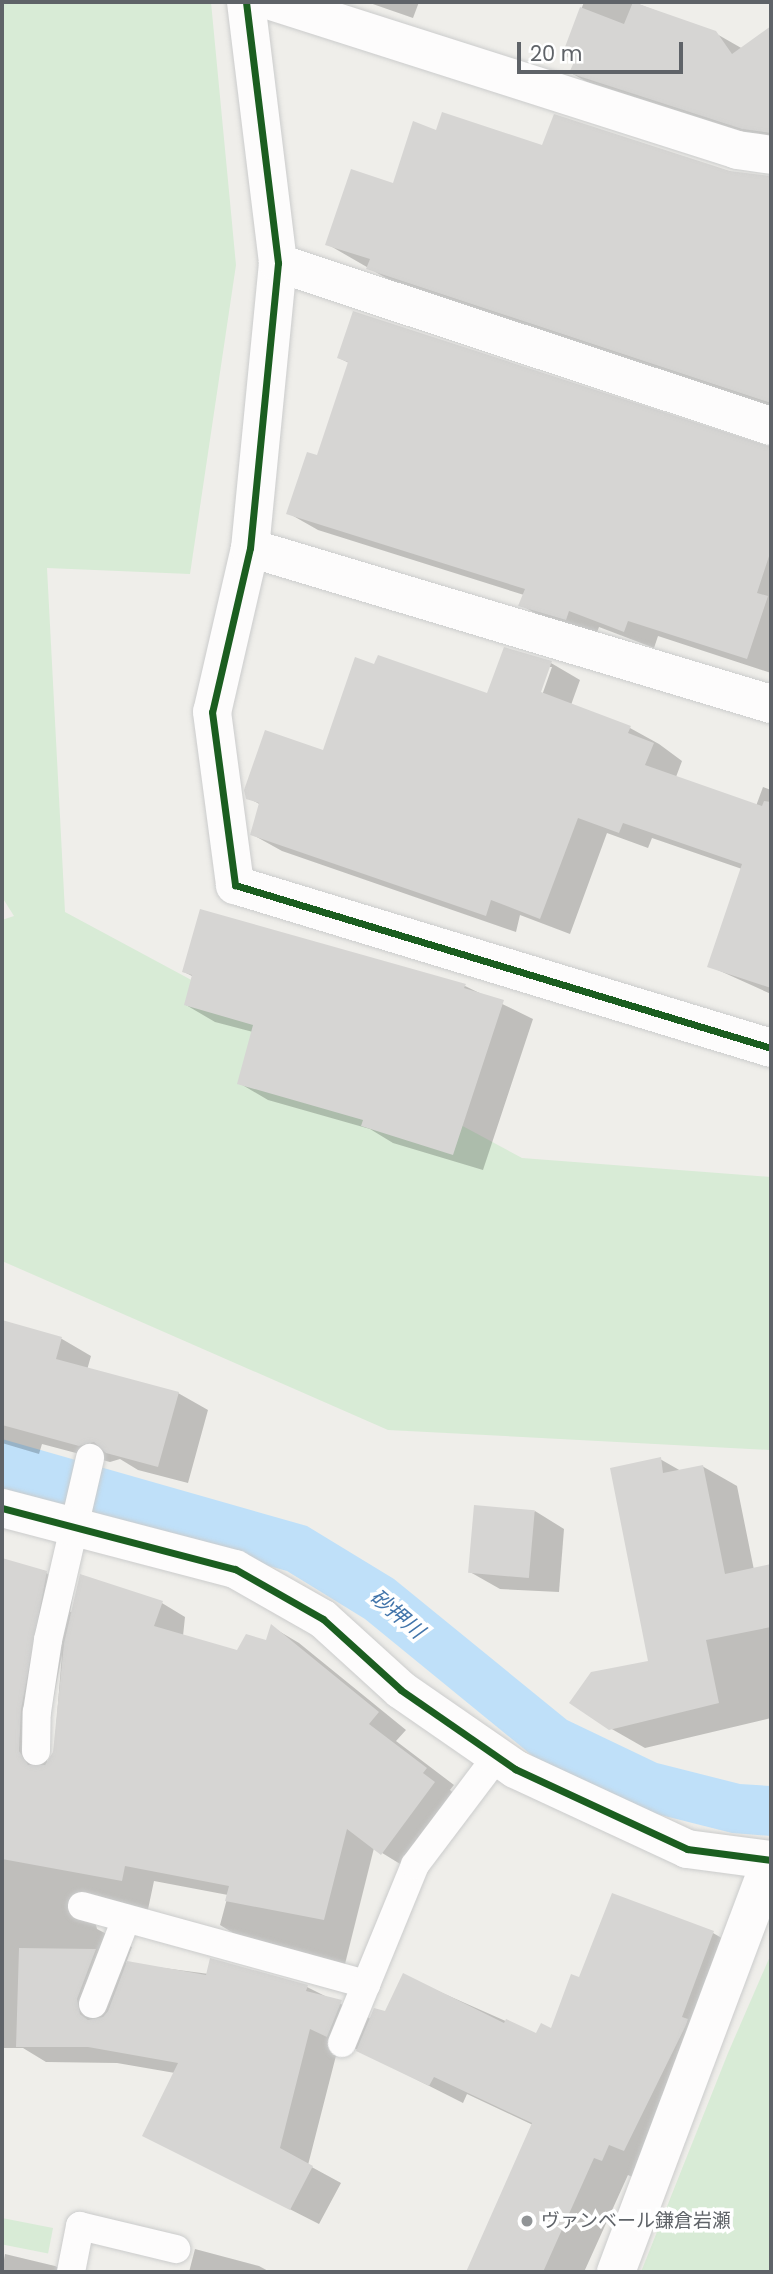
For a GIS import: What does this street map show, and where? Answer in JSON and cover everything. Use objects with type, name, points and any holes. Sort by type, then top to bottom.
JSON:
[{"type":"street","points":[[247,2],[278,263],[250,548],[212,712],[235,885],[771,1048]]},
{"type":"street","points":[[274,2],[737,150],[771,155]]},
{"type":"street","points":[[278,263],[771,426]]},
{"type":"street","points":[[250,548],[768,691]]},
{"type":"street","points":[[2,1508],[74,1524],[235,1569],[323,1619],[401,1690],[497,1756],[687,1849],[771,1860],[616,2272]]},
{"type":"lane","points":[[36,1751],[37,1712],[48,1640],[90,1458]]},
{"type":"lane","points":[[342,2043],[415,1865],[497,1756]]},
{"type":"lane","points":[[82,1906],[366,1984]]},
{"type":"lane","points":[[93,2004],[126,1919]]},
{"type":"lane","points":[[71,2272],[80,2226],[177,2249]]},
{"type":"green space","points":[[2,2],[211,2],[236,265],[190,574],[47,568],[65,912],[522,1158],[771,1177],[771,1450],[388,1430],[2,1261],[2,920],[14,916],[2,897]]},
{"type":"green space","points":[[771,1954],[771,2272],[641,2272],[728,2053]]},
{"type":"green space","points":[[2,2218],[53,2228],[48,2253],[2,2244]]},
{"type":"water","name":"砂押川","points":[[2,1439],[307,1526],[394,1579],[567,1720],[657,1763],[740,1784],[771,1786],[771,1836],[732,1833],[641,1810],[540,1762],[365,1619],[287,1571],[2,1491]]},
{"type":"building","points":[[633,2],[716,31],[732,54],[771,26],[771,133],[742,129],[569,73],[575,60],[562,55],[580,7],[624,24]]},
{"type":"building","points":[[442,112],[542,145],[554,114],[730,171],[771,176],[771,403],[366,269],[370,259],[325,245],[351,169],[393,183],[413,121],[436,130]]},
{"type":"building","points":[[353,311],[771,447],[771,550],[757,593],[768,596],[747,659],[628,621],[624,632],[569,611],[566,620],[518,606],[525,589],[286,514],[307,452],[317,455],[348,362],[337,358]]},
{"type":"building","points":[[504,647],[552,661],[541,692],[631,726],[628,733],[654,743],[645,765],[762,806],[764,801],[771,802],[771,988],[707,967],[742,864],[623,823],[619,833],[578,818],[540,919],[491,900],[486,916],[250,835],[259,803],[246,799],[244,790],[265,730],[323,750],[355,657],[374,664],[378,655],[487,693]]},
{"type":"building","points":[[200,909],[466,984],[464,988],[504,1000],[453,1155],[361,1126],[363,1120],[237,1084],[253,1025],[184,1005],[192,975],[182,972]]},
{"type":"building","points":[[2,1320],[62,1337],[56,1359],[179,1392],[158,1467],[106,1453],[94,1442],[79,1446],[2,1425]]},
{"type":"building","points":[[661,1457],[663,1473],[703,1465],[725,1574],[771,1564],[771,1627],[706,1640],[719,1703],[609,1730],[569,1703],[591,1672],[648,1661],[610,1468]]},
{"type":"building","points":[[474,1505],[535,1510],[529,1578],[468,1573]]},
{"type":"building","points":[[2,1558],[47,1571],[21,1710],[19,1751],[28,1765],[45,1765],[53,1752],[64,1643],[80,1574],[163,1601],[154,1626],[237,1650],[246,1634],[266,1640],[271,1624],[379,1712],[369,1724],[427,1768],[423,1773],[435,1782],[381,1855],[347,1829],[324,1920],[225,1901],[229,1886],[125,1866],[122,1881],[2,1859]]},
{"type":"building","points":[[612,1893],[714,1931],[682,2017],[688,2019],[686,2025],[624,2151],[609,2145],[602,2161],[594,2158],[543,2272],[466,2272],[532,2123],[434,2077],[429,2086],[356,2051],[374,2008],[385,2011],[403,1973],[504,2023],[506,2019],[536,2033],[541,2023],[551,2028],[571,1974],[579,1977]]},
{"type":"building","points":[[19,1948],[96,1949],[77,1999],[80,2014],[88,2020],[103,2017],[108,2011],[127,1961],[206,1975],[210,1958],[308,1985],[306,1991],[342,2000],[327,2037],[310,2029],[280,2148],[313,2166],[290,2210],[142,2136],[178,2063],[88,2047],[16,2047]]},
{"type":"cycle path","points":[[246,2],[278,263],[250,548],[212,712],[235,885],[771,1048]]},
{"type":"cycle path","points":[[2,1508],[235,1569],[323,1619],[401,1690],[515,1769],[687,1849],[771,1860]]},
{"type":"place","name":"ヴァンベール鎌倉岩瀬","points":[[527,2221]]}]
